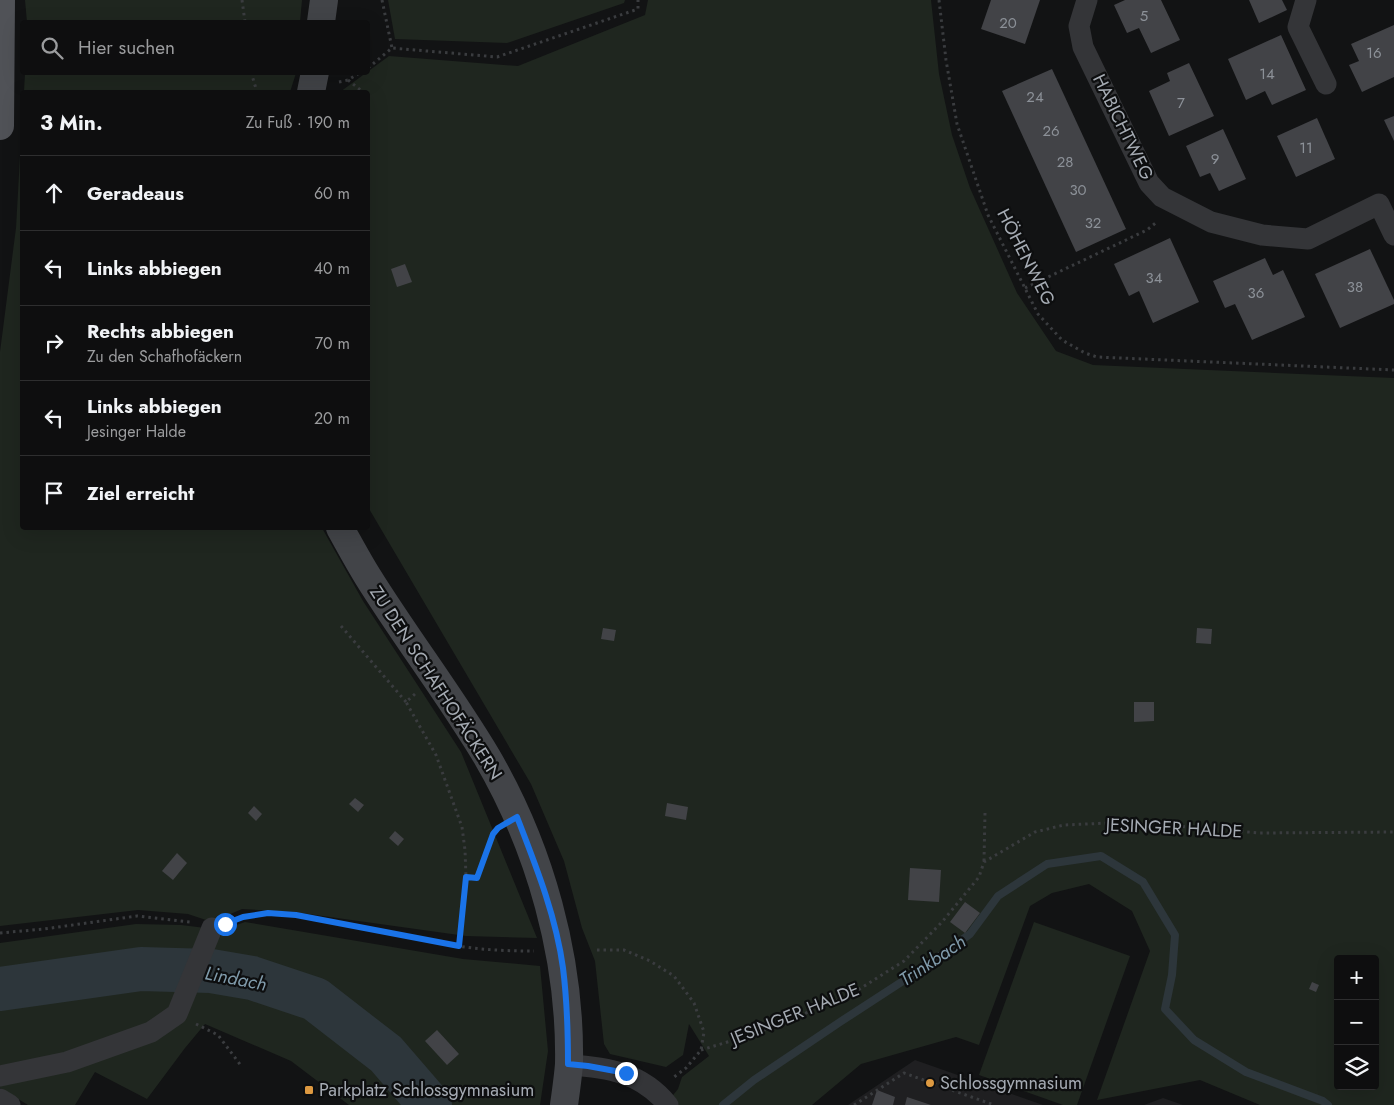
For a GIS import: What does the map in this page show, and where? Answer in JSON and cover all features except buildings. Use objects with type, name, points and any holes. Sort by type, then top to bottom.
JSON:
[{"type":"main road","points":[[0,126],[1,0]]},
{"type":"street","points":[[321,20],[324,0]]},
{"type":"street","name":"HABICHTWEG","points":[[1087,0],[1080,26],[1083,47],[1149,183],[1162,197],[1211,222],[1262,235],[1308,238],[1379,204],[1394,234]]},
{"type":"street","points":[[1306,0],[1298,27],[1326,84]]},
{"type":"street","name":"ZU DEN SCHAFHOFÄCKERN","points":[[341,530],[367,576],[436,677],[487,758],[517,817],[540,877],[563,967],[567,1014],[568,1064],[564,1105]]},
{"type":"street","points":[[0,1076],[67,1062],[151,1032],[180,1007],[209,935]]},
{"type":"street","points":[[568,1064],[626,1073],[662,1098]]},
{"type":"street","points":[[0,1099],[10,1105]]},
{"type":"path","points":[[242,0],[245,20]]},
{"type":"path","points":[[382,0],[392,48]]},
{"type":"path","points":[[370,66],[392,48],[497,58],[638,9],[638,0]]},
{"type":"path","name":"HÖHENWEG","points":[[939,0],[946,60],[957,124],[988,215],[1038,314],[1062,340],[1085,353],[1097,357],[1394,370]]},
{"type":"path","points":[[252,75],[256,90]]},
{"type":"path","points":[[348,80],[360,90]]},
{"type":"path","points":[[1025,288],[1147,230],[1178,206]]},
{"type":"path","points":[[341,626],[406,702],[436,755],[462,828],[466,850],[466,877],[459,946]]},
{"type":"path","points":[[406,702],[436,677]]},
{"type":"path","points":[[984,862],[985,813]]},
{"type":"path","points":[[466,877],[477,878],[493,834],[498,828],[517,817]]},
{"type":"path","name":"JESINGER HALDE","points":[[701,1050],[758,1033],[850,995],[904,961],[942,922],[980,878],[984,862],[1035,832],[1064,825],[1130,822],[1260,833],[1394,832]]},
{"type":"path","points":[[0,933],[44,930],[137,916],[184,921],[209,935],[243,917],[268,913],[296,915],[459,946],[505,951],[536,951]]},
{"type":"path","points":[[597,950],[624,950],[650,961],[674,976],[694,1003],[704,1032],[701,1050],[662,1098]]},
{"type":"path","points":[[180,1007],[218,1035],[242,1067]]},
{"type":"path","points":[[854,1105],[904,1073],[994,1105]]},
{"type":"shaded area","points":[[25,0],[302,0],[300,20],[27,20]]},
{"type":"shaded area","points":[[388,0],[625,0],[624,3],[507,43],[395,39]]},
{"type":"shaded area","points":[[648,0],[931,0],[939,74],[952,135],[970,188],[1017,293],[1056,351],[1093,365],[1394,378],[1394,1105],[1260,1105],[1200,1080],[1097,1100],[1150,951],[1132,911],[1089,884],[1052,893],[1030,906],[979,1045],[956,1037],[861,1064],[812,1105],[665,1105],[678,1089],[682,1077],[709,1056],[689,1024],[683,1055],[666,1067],[610,1054],[604,1044],[595,961],[582,928],[564,861],[531,784],[370,510],[370,90],[343,90],[363,75],[370,75],[370,70],[389,56],[518,66],[645,15]]},
{"type":"shaded area","points":[[25,75],[295,75],[291,90],[24,90]]},
{"type":"shaded area","points":[[20,156],[20,530],[323,530],[363,601],[461,752],[537,938],[466,936],[294,912],[242,909],[212,922],[188,914],[138,910],[0,926],[0,352],[16,228]]},
{"type":"shaded area","points":[[245,922],[463,959],[540,966],[548,1051],[540,1105],[349,1105],[291,1061],[205,1024],[147,1099],[95,1072],[75,1105],[28,1105],[0,1088],[0,943],[136,924],[181,925],[222,930]]},
{"type":"shaded area","points":[[1034,922],[1130,956],[1077,1105],[1063,1105],[979,1075]]},
{"type":"shaded area","name":"Schlossgymnasium","points":[[915,1060],[1043,1105],[848,1105]]},
{"type":"shaded area","points":[[1163,1098],[1183,1105],[1144,1105]]},
{"type":"waterway","name":"Trinkbach","points":[[723,1105],[754,1080],[926,966],[970,934],[998,896],[1047,864],[1101,856],[1143,882],[1175,935],[1172,975],[1165,1009],[1194,1040],[1246,1072],[1323,1101],[1328,1105]]},
{"type":"waterway","name":"Lindach","points":[[0,989],[141,969],[211,971],[252,978],[315,999],[386,1054],[430,1105]]},
{"type":"place","name":"Schlossgymnasium","points":[[930,1083]]},
{"type":"place","name":"Parkplatz Schlossgymnasium","points":[[309,1090]]},
{"type":"route","points":[[225,924],[243,917],[268,913],[296,915],[459,946],[466,877],[477,878],[493,834],[498,828],[517,817],[540,877],[563,967],[567,1014],[568,1064],[626,1073]]}]
